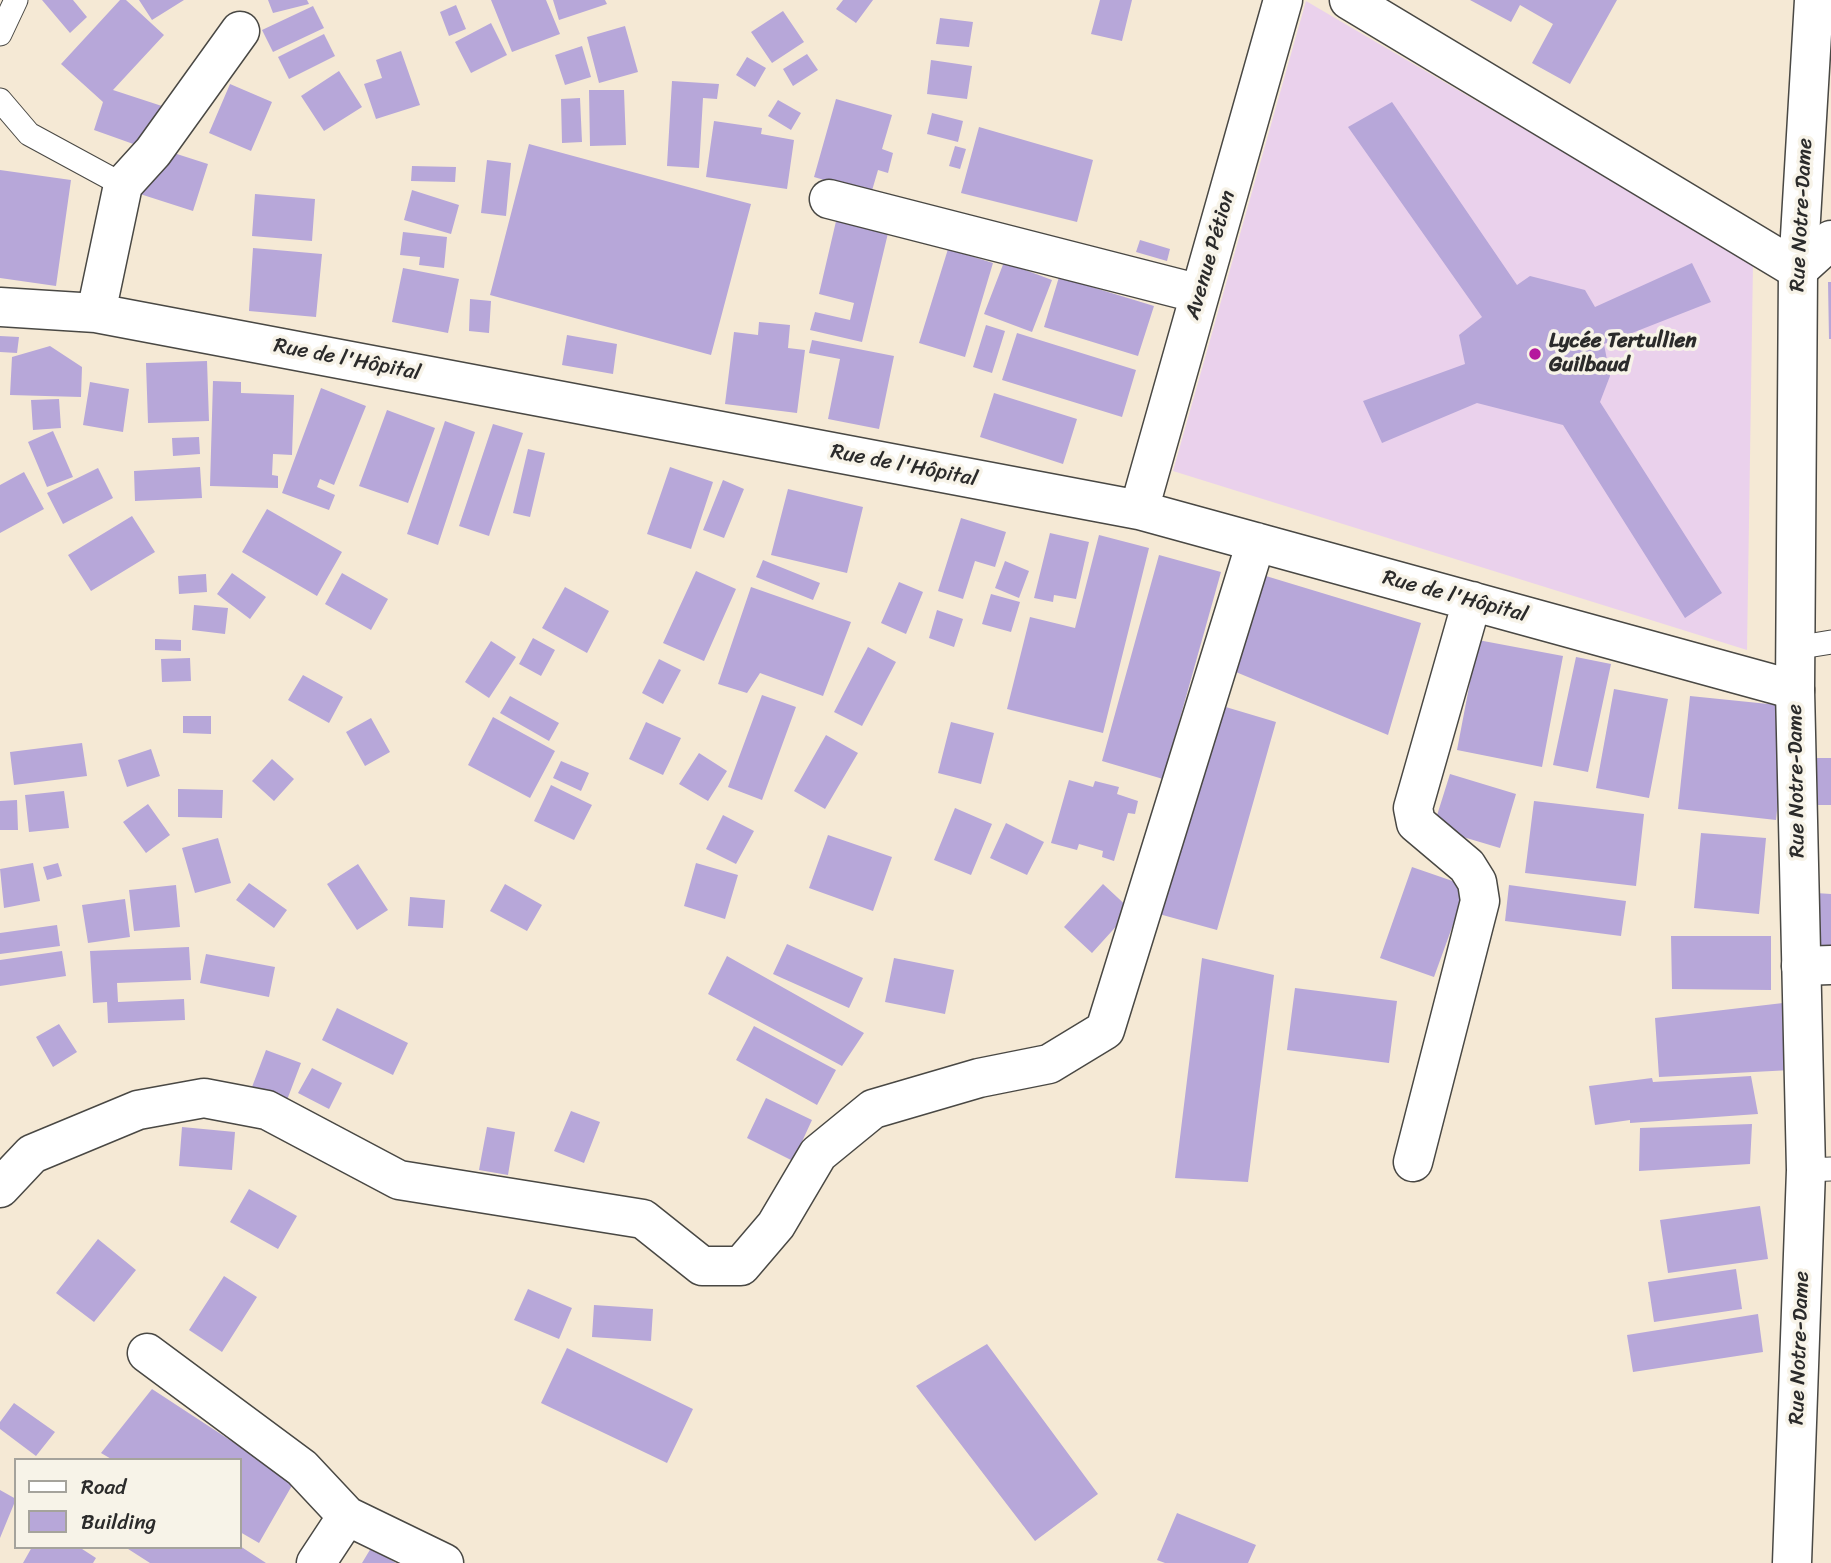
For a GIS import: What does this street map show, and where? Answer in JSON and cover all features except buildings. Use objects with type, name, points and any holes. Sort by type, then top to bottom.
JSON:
[{"type":"street","name":"Avenue Pétion","points":[[1139,510],[1283,0]]},
{"type":"street","points":[[1349,0],[1798,270],[1831,240]]},
{"type":"street","name":"Rue Notre-Dame","points":[[1792,1563],[1819,1169],[1816,965],[1795,690],[1813,645],[1798,270],[1814,0]]},
{"type":"street","points":[[96,313],[123,185],[153,152],[240,31]]},
{"type":"street","points":[[829,199],[1200,294]]},
{"type":"street","name":"Rue de l'Hôpital","points":[[0,307],[96,313],[1139,510],[1795,690]]},
{"type":"street","points":[[0,1188],[32,1154],[138,1110],[204,1098],[267,1110],[399,1180],[643,1219],[702,1266],[741,1266],[776,1225],[818,1154],[873,1110],[979,1078],[1049,1064],[1105,1030],[1256,542]]},
{"type":"street","points":[[1413,1162],[1480,901],[1477,882],[1467,866],[1416,823],[1413,808],[1472,601]]},
{"type":"street","points":[[146,1353],[302,1468],[347,1516],[444,1563]]},
{"type":"street","points":[[316,1563],[347,1516]]},
{"type":"lane","points":[[0,34],[16,0]]},
{"type":"lane","points":[[0,100],[29,134],[123,185]]},
{"type":"shaded area","points":[[1306,1],[1753,263],[1747,650],[1173,471]]},
{"type":"place","name":"Lycée Tertullien Guilbaud","points":[[1535,354]]}]
